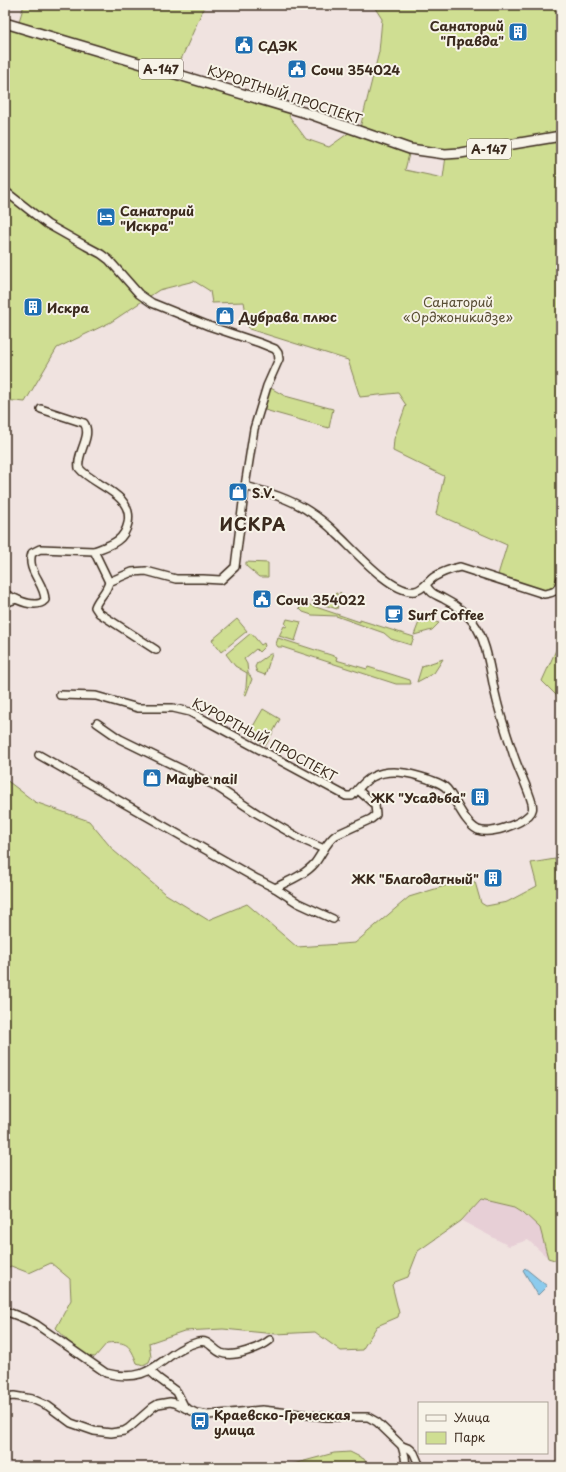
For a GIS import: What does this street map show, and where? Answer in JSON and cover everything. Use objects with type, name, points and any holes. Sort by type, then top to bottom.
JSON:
[{"type":"main road","name":"КУРОРТНЫЙ ПРОСПЕКТ","points":[[5,23],[291,109],[410,149],[440,153],[460,153],[561,136]]},
{"type":"street","points":[[5,191],[23,203],[36,216],[48,224],[109,260],[139,294],[152,303],[209,326],[275,349],[278,354],[279,359],[268,386],[254,429],[235,567],[221,580],[176,579],[146,571],[132,572],[109,582],[106,590],[96,604],[95,607],[99,613],[156,650]]},
{"type":"street","points":[[5,594],[36,605],[41,604],[45,600],[45,594],[30,562],[32,553],[40,549],[94,551],[120,539],[127,526],[129,517],[125,504],[118,496],[79,468],[79,459],[87,434],[87,429],[84,423],[41,409]]},
{"type":"street","points":[[245,486],[270,493],[309,510],[337,534],[370,566],[400,589],[416,591],[434,577],[449,569],[460,568],[544,594],[551,594],[555,592],[558,589],[561,578]]},
{"type":"street","points":[[94,551],[109,582]]},
{"type":"street","points":[[274,888],[305,872],[315,863],[331,838],[336,834],[371,819],[376,815],[375,805],[358,790],[365,782],[378,774],[410,772],[444,786],[471,824],[478,830],[487,832],[500,829],[519,821],[529,815],[533,810],[531,798],[516,765],[496,698],[488,659],[480,634],[472,621],[460,610],[444,599],[430,592],[426,584]]},
{"type":"street","points":[[5,603],[16,599]]},
{"type":"street","name":"КУРОРТНЫЙ ПРОСПЕКТ","points":[[60,695],[96,696],[138,708],[162,707],[190,712],[342,795],[352,796],[358,790]]},
{"type":"street","points":[[97,723],[120,739],[214,785],[264,818],[301,839],[324,849]]},
{"type":"street","points":[[39,755],[298,903],[333,919]]},
{"type":"street","points":[[5,1311],[37,1324],[106,1373],[127,1376],[150,1371],[178,1352],[199,1341],[208,1342],[218,1352],[229,1355],[258,1348],[270,1340]]},
{"type":"street","points":[[150,1371],[177,1392],[185,1408]]},
{"type":"street","points":[[5,1397],[14,1396],[32,1399],[48,1406],[71,1423],[94,1431],[111,1433],[119,1433],[129,1428],[153,1407],[158,1404],[170,1402],[196,1413],[208,1415],[262,1410],[327,1417],[368,1417],[377,1422],[402,1446],[410,1449],[414,1453],[420,1467]]},
{"type":"street","points":[[402,1446],[406,1467]]},
{"type":"shaded area","points":[[481,1199],[515,1207],[523,1212],[541,1228],[548,1258],[528,1240],[509,1246],[462,1221]]},
{"type":"green space","name":"Санаторий «Орджоникидзе»","points":[[24,5],[205,5],[175,73],[291,112],[289,116],[306,139],[329,147],[350,132],[359,132],[379,52],[382,19],[373,5],[561,5],[561,589],[555,585],[548,589],[541,590],[526,589],[497,578],[507,545],[436,514],[444,476],[393,451],[394,439],[406,405],[398,393],[360,397],[348,360],[249,329],[244,302],[212,303],[210,291],[194,281],[159,290],[111,322],[57,348],[25,402],[5,400],[5,24],[17,28]],"holes":[[[410,150],[446,156],[443,178],[405,170]]]},
{"type":"green space","points":[[267,386],[285,396],[333,409],[329,428],[261,409]]},
{"type":"green space","points":[[246,562],[268,563],[268,577],[259,577],[246,566]]},
{"type":"green space","points":[[340,592],[337,609],[312,601],[337,593],[339,596]]},
{"type":"green space","points":[[307,604],[360,622],[360,620],[414,637],[411,645],[391,639],[384,633],[336,616],[312,615],[303,612],[299,608]]},
{"type":"green space","points":[[421,617],[439,623],[432,630],[414,635]]},
{"type":"green space","points":[[237,619],[247,631],[221,652],[212,640]]},
{"type":"green space","points":[[287,619],[301,622],[295,641],[279,636],[284,626],[286,627],[287,625],[285,624]]},
{"type":"green space","points":[[251,633],[261,645],[264,643],[265,646],[259,652],[256,649],[244,659],[247,664],[248,673],[252,679],[246,695],[244,694],[247,673],[235,666],[226,654]]},
{"type":"green space","points":[[278,638],[337,657],[336,660],[367,669],[368,667],[410,680],[411,684],[396,684],[278,647],[276,644]]},
{"type":"green space","points":[[561,639],[561,700],[542,681]]},
{"type":"green space","points":[[272,654],[265,675],[257,672],[255,667],[257,663]]},
{"type":"green space","points":[[443,659],[434,673],[417,682],[422,666]]},
{"type":"green space","points":[[263,709],[280,719],[266,745],[248,735]]},
{"type":"green space","points":[[5,779],[35,802],[89,821],[114,851],[164,893],[208,920],[247,904],[297,947],[355,943],[409,897],[464,880],[475,882],[481,903],[486,906],[507,902],[537,886],[531,863],[555,859],[561,891],[561,1262],[548,1258],[540,1228],[523,1212],[515,1207],[481,1199],[461,1221],[418,1251],[408,1277],[395,1282],[392,1285],[399,1313],[398,1317],[377,1326],[362,1350],[341,1351],[315,1332],[276,1334],[223,1329],[184,1331],[149,1343],[151,1357],[149,1362],[143,1365],[137,1363],[130,1348],[123,1344],[107,1343],[95,1357],[84,1354],[73,1346],[56,1328],[71,1300],[70,1279],[51,1263],[29,1273],[11,1266],[5,1269]]},
{"type":"green space","points":[[350,1452],[364,1459],[369,1467],[282,1467],[334,1453]]},
{"type":"water","points":[[525,1268],[547,1286],[538,1295],[523,1270]]},
{"type":"place","name":"Санаторий \"Правда\"","points":[[518,32]]},
{"type":"place","name":"СДЭК","points":[[244,45]]},
{"type":"place","name":"Сочи 354024","points":[[297,69]]},
{"type":"place","name":"Санаторий \"Искра\"","points":[[106,217]]},
{"type":"place","name":"Искра","points":[[33,307]]},
{"type":"place","name":"Дубрава плюс","points":[[225,316]]},
{"type":"place","name":"S.V.","points":[[238,492]]},
{"type":"place","name":"Сочи 354022","points":[[262,599]]},
{"type":"place","name":"Surf Coffee","points":[[394,614]]},
{"type":"place","name":"Maybe nail","points":[[152,778]]},
{"type":"place","name":"ЖК \"Усадьба\"","points":[[480,797]]},
{"type":"place","name":"ЖК \"Благодатный\"","points":[[493,878]]},
{"type":"place","name":"Краевско-Греческая улица","points":[[200,1421]]},
{"type":"district","name":"ИСКРА","points":[[253,524]]}]
